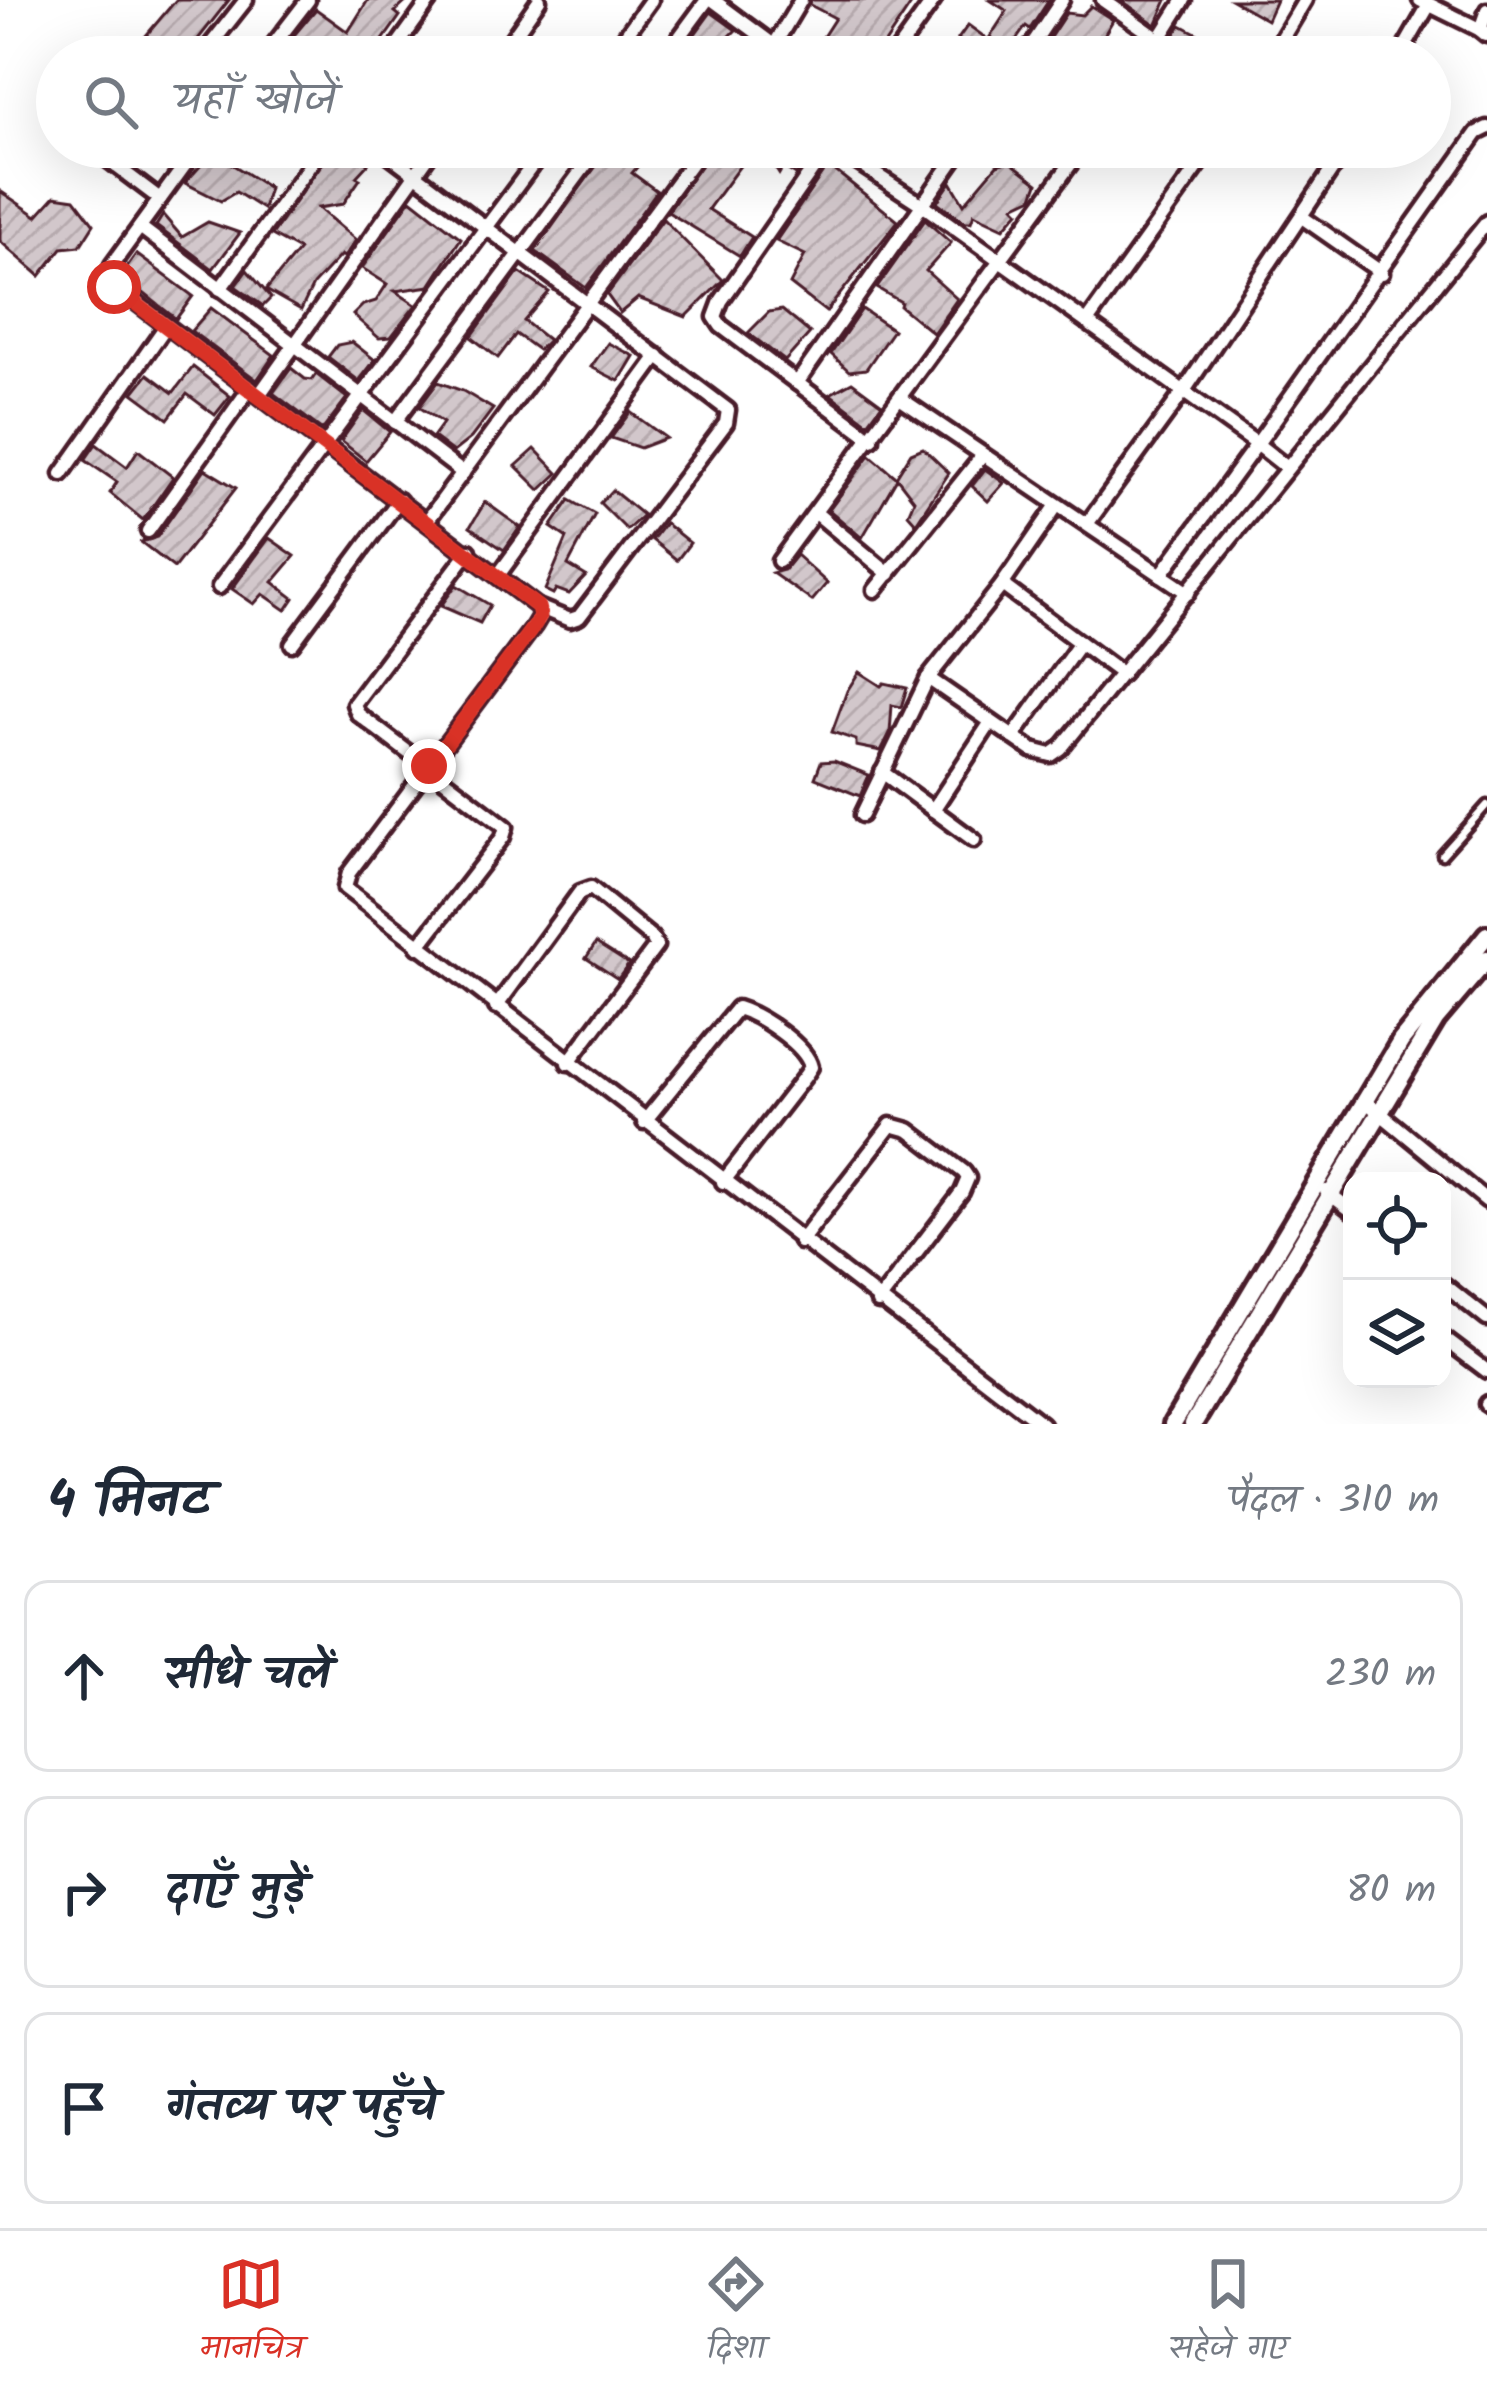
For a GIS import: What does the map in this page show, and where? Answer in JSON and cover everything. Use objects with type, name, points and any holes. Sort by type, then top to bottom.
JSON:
[{"type":"street","points":[[218,36],[246,0]]},
{"type":"street","points":[[280,36],[308,0]]},
{"type":"street","points":[[403,36],[430,0]]},
{"type":"street","points":[[514,36],[539,0]]},
{"type":"street","points":[[625,36],[651,0]]},
{"type":"street","points":[[682,36],[710,0],[752,36]]},
{"type":"street","points":[[780,36],[801,0]]},
{"type":"street","points":[[908,36],[934,0]]},
{"type":"street","points":[[1038,36],[1062,0]]},
{"type":"street","points":[[1103,0],[1157,36]]},
{"type":"street","points":[[1163,36],[1184,0]]},
{"type":"street","points":[[1284,36],[1306,0]]},
{"type":"street","points":[[1409,36],[1425,3],[1485,33],[1487,10]]},
{"type":"street","points":[[1161,575],[1478,133],[1487,128]]},
{"type":"street","points":[[119,168],[160,199]]},
{"type":"street","points":[[183,168],[112,265],[108,280],[538,607],[560,617],[579,617],[729,417],[722,403],[408,168]]},
{"type":"street","points":[[220,289],[308,168]]},
{"type":"street","points":[[148,532],[420,168]]},
{"type":"street","points":[[220,587],[531,168]]},
{"type":"street","points":[[395,422],[584,168]]},
{"type":"street","points":[[428,521],[689,168]]},
{"type":"street","points":[[816,168],[721,301],[715,317],[872,439]]},
{"type":"street","points":[[864,168],[924,206],[1286,467]]},
{"type":"street","points":[[797,383],[949,168]]},
{"type":"street","points":[[779,561],[1068,168]]},
{"type":"street","points":[[1087,322],[1197,168]]},
{"type":"street","points":[[1087,524],[1335,168]]},
{"type":"street","points":[[1302,217],[1382,273]]},
{"type":"street","points":[[928,678],[1032,750],[1051,755],[1123,674],[1487,222]]},
{"type":"street","points":[[140,227],[463,473]]},
{"type":"street","points":[[62,473],[166,326]]},
{"type":"street","points":[[499,574],[658,356]]},
{"type":"street","points":[[901,399],[1188,593]]},
{"type":"street","points":[[875,590],[983,455]]},
{"type":"street","points":[[292,644],[399,500]]},
{"type":"street","points":[[862,814],[928,678],[1058,505]]},
{"type":"street","points":[[816,513],[889,574]]},
{"type":"street","points":[[418,947],[506,832],[501,821],[358,714],[354,704],[469,551]]},
{"type":"street","points":[[1002,585],[1123,674]]},
{"type":"street","points":[[538,607],[540,616],[534,626],[345,881],[352,896],[1042,1424]]},
{"type":"street","points":[[1013,737],[1080,643]]},
{"type":"street","points":[[933,810],[991,722]]},
{"type":"street","points":[[882,772],[974,840]]},
{"type":"street","points":[[496,1007],[580,892],[591,888],[656,946],[568,1063]]},
{"type":"street","points":[[1173,1424],[1322,1188],[1413,1024],[1487,935]]},
{"type":"street","points":[[1371,1105],[1487,959]]},
{"type":"street","points":[[644,1122],[737,1008],[754,1015],[806,1054],[812,1067],[723,1183]]},
{"type":"street","points":[[1371,1105],[1487,1201]]},
{"type":"street","points":[[800,1242],[891,1125],[909,1130],[964,1172],[968,1178],[962,1192],[878,1302]]},
{"type":"street","points":[[1322,1188],[1343,1204]]},
{"type":"street","points":[[1193,1424],[1322,1188]]},
{"type":"street","points":[[1451,1290],[1487,1319]]},
{"type":"street","points":[[1451,1344],[1487,1371]]},
{"type":"lane","points":[[1442,855],[1487,805]]},
{"type":"building","points":[[176,0],[229,0],[201,36],[146,36]]},
{"type":"building","points":[[368,0],[408,0],[395,12],[400,16],[386,36],[293,36],[316,9],[348,32]]},
{"type":"building","points":[[811,0],[914,0],[890,36],[823,36],[835,18],[810,5]]},
{"type":"building","points":[[990,0],[1049,0],[1030,29],[1026,26],[1019,36],[991,36],[1007,11]]},
{"type":"building","points":[[1121,0],[1167,0],[1156,25]]},
{"type":"building","points":[[1232,0],[1276,0],[1267,20]]},
{"type":"building","points":[[1091,6],[1113,20],[1103,36],[1051,36],[1066,13],[1082,15]]},
{"type":"building","points":[[711,12],[736,30],[730,36],[693,36]]},
{"type":"building","points":[[968,25],[983,36],[960,36]]},
{"type":"building","points":[[1181,25],[1202,36],[1174,36]]},
{"type":"building","points":[[199,168],[238,168],[269,188],[263,209],[236,192],[221,201],[185,183]]},
{"type":"building","points":[[318,168],[364,168],[343,204],[318,208],[356,240],[313,285],[301,310],[266,290],[299,250],[272,235]]},
{"type":"building","points":[[594,168],[636,168],[632,173],[657,191],[586,288],[535,251]]},
{"type":"building","points":[[698,168],[738,168],[708,209],[752,237],[740,256],[668,212]]},
{"type":"building","points":[[826,168],[898,221],[826,312],[790,284],[805,255],[776,241]]},
{"type":"building","points":[[994,168],[1018,168],[1038,183],[1033,197],[1014,206],[1019,211],[1004,228],[974,214],[971,222],[965,222],[937,202],[951,182],[964,204]]},
{"type":"building","points":[[0,191],[37,216],[55,196],[75,199],[94,224],[80,246],[62,248],[40,276],[0,241]]},
{"type":"building","points":[[411,199],[461,238],[430,286],[395,291],[416,305],[391,337],[379,338],[353,315],[376,301],[387,284],[362,268]]},
{"type":"building","points":[[163,215],[182,237],[208,222],[240,233],[213,269],[156,226]]},
{"type":"building","points":[[663,219],[723,280],[686,317],[638,298],[620,313],[607,295]]},
{"type":"building","points":[[925,220],[951,243],[926,271],[957,299],[933,333],[901,302],[877,288]]},
{"type":"building","points":[[136,254],[193,296],[176,319],[121,275]]},
{"type":"building","points":[[247,270],[271,298],[263,306],[235,286]]},
{"type":"building","points":[[519,272],[549,292],[524,321],[548,340],[538,350],[516,334],[498,358],[471,337]]},
{"type":"building","points":[[211,308],[274,355],[257,380],[191,331]]},
{"type":"building","points":[[862,309],[893,330],[866,369],[849,371],[831,354]]},
{"type":"building","points":[[782,310],[810,333],[785,361],[748,333],[769,312]]},
{"type":"building","points":[[352,342],[375,360],[359,381],[328,357],[337,345]]},
{"type":"building","points":[[608,343],[634,356],[619,381],[591,367]]},
{"type":"building","points":[[193,367],[230,396],[215,415],[187,394],[168,419],[133,393],[148,374],[173,393]]},
{"type":"building","points":[[291,368],[305,379],[312,380],[316,374],[347,398],[324,428],[273,393]]},
{"type":"building","points":[[438,382],[493,409],[471,438],[453,452],[433,437],[443,423],[419,407]]},
{"type":"building","points":[[852,382],[882,404],[868,423],[830,394]]},
{"type":"building","points":[[363,410],[390,432],[366,461],[341,441]]},
{"type":"building","points":[[630,412],[666,438],[640,448],[611,438]]},
{"type":"building","points":[[96,444],[127,467],[138,450],[173,477],[143,520],[110,493],[117,482],[85,460]]},
{"type":"building","points":[[923,448],[949,473],[916,523],[908,514],[914,500],[897,478],[862,538],[829,510],[870,455],[896,477],[911,453]]},
{"type":"building","points":[[535,449],[558,473],[540,490],[516,466]]},
{"type":"building","points":[[205,469],[236,488],[174,568],[141,542],[157,537]]},
{"type":"building","points":[[985,469],[1004,483],[988,501],[972,486]]},
{"type":"building","points":[[612,490],[643,515],[627,530],[600,503]]},
{"type":"building","points":[[570,500],[595,514],[568,565],[586,576],[569,594],[556,589],[553,594],[545,590],[567,538],[551,527]]},
{"type":"building","points":[[485,502],[520,527],[504,550],[470,527]]},
{"type":"building","points":[[665,523],[690,543],[677,560],[652,540]]},
{"type":"building","points":[[269,538],[295,556],[273,582],[294,598],[286,610],[263,594],[254,604],[232,589]]},
{"type":"building","points":[[796,555],[827,583],[812,601],[772,573],[784,570]]},
{"type":"building","points":[[456,585],[490,605],[480,623],[441,606]]},
{"type":"building","points":[[859,672],[881,686],[907,688],[901,707],[892,705],[890,733],[881,751],[856,746],[856,740],[832,732]]},
{"type":"building","points":[[834,761],[869,775],[860,796],[815,778],[821,762]]},
{"type":"building","points":[[596,943],[629,964],[618,979],[586,958]]},
{"type":"route","points":[[114,287],[538,607],[540,616],[534,626],[429,766]]}]
